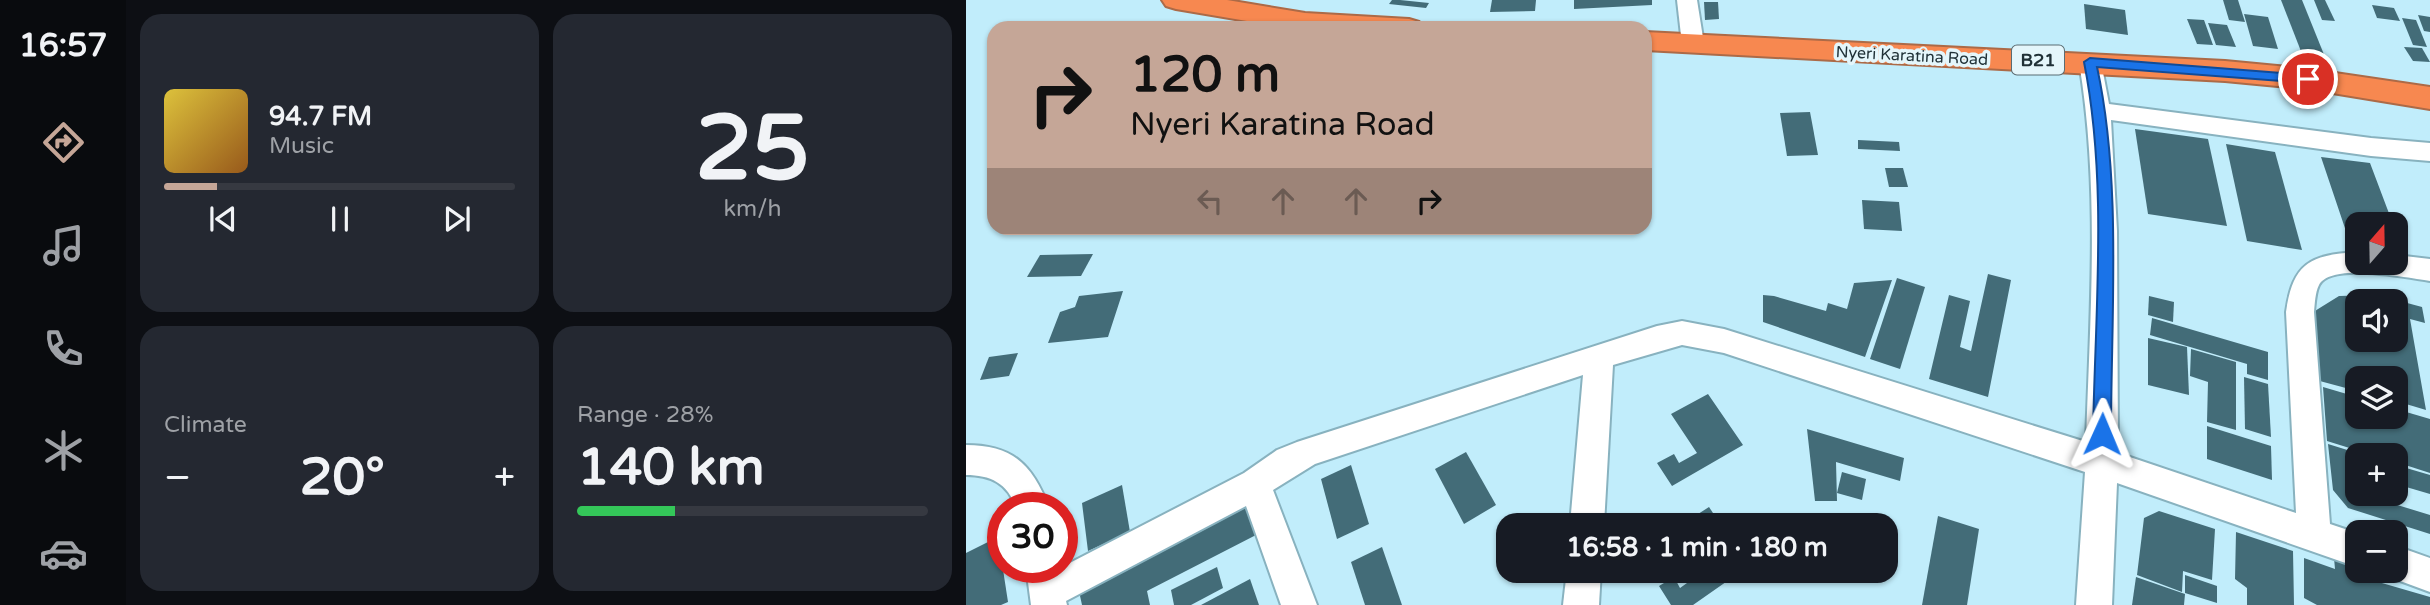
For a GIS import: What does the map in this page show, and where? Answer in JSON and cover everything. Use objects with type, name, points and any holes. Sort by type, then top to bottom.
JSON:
[{"type":"highway","points":[[1175,0],[1299,21]]},
{"type":"highway","name":"Nyeri Karatina Road","points":[[1652,41],[2090,62],[2308,79],[2430,98]]},
{"type":"street","points":[[1687,0],[1693,44]]},
{"type":"street","points":[[2090,62],[2100,111],[2104,211],[2099,558],[2094,605]]},
{"type":"street","points":[[2100,111],[2371,147],[2430,152]]},
{"type":"street","points":[[2314,535],[2300,312],[2302,289],[2311,272],[2331,264],[2345,263]]},
{"type":"street","points":[[2408,267],[2430,270]]},
{"type":"street","points":[[1046,588],[1255,484],[1288,461],[1308,452],[1657,338],[1682,334],[1701,335],[2101,462],[2345,546]]},
{"type":"street","points":[[1588,513],[1599,357]]},
{"type":"street","points":[[966,460],[998,463],[1015,473],[1028,492]]},
{"type":"street","points":[[1255,484],[1299,605]]},
{"type":"street","points":[[2408,567],[2430,575]]},
{"type":"street","points":[[1581,605],[1583,583]]},
{"type":"building","points":[[1392,0],[1429,3],[1426,8],[1389,4]]},
{"type":"building","points":[[1492,0],[1536,0],[1535,11],[1490,12]]},
{"type":"building","points":[[1574,0],[1652,0],[1652,5],[1574,9]]},
{"type":"building","points":[[2223,0],[2238,0],[2245,22],[2229,20]]},
{"type":"building","points":[[2281,0],[2302,0],[2327,62],[2304,59]]},
{"type":"building","points":[[2314,0],[2325,0],[2335,21],[2322,20]]},
{"type":"building","points":[[1704,2],[1718,2],[1719,19],[1705,20]]},
{"type":"building","points":[[2084,4],[2125,10],[2128,35],[2086,29]]},
{"type":"building","points":[[2372,5],[2394,8],[2400,21],[2377,18]]},
{"type":"building","points":[[2244,14],[2268,17],[2278,49],[2253,46]]},
{"type":"building","points":[[2418,15],[2430,17],[2430,32],[2424,31]]},
{"type":"building","points":[[2402,18],[2416,20],[2427,47],[2413,45]]},
{"type":"building","points":[[2187,19],[2204,20],[2213,45],[2197,44]]},
{"type":"building","points":[[2208,23],[2227,25],[2236,47],[2216,45]]},
{"type":"building","points":[[2404,47],[2422,48],[2430,62],[2413,61]]},
{"type":"building","points":[[1810,112],[1818,155],[1787,156],[1780,113]]},
{"type":"building","points":[[2135,129],[2208,139],[2227,226],[2148,214]]},
{"type":"building","points":[[1858,140],[1899,142],[1900,151],[1858,149]]},
{"type":"building","points":[[2226,144],[2275,152],[2302,250],[2247,241]]},
{"type":"building","points":[[2321,157],[2370,163],[2388,212],[2345,212],[2345,228]]},
{"type":"building","points":[[1885,168],[1903,168],[1908,187],[1889,187]]},
{"type":"building","points":[[1862,200],[1899,202],[1902,231],[1864,229]]},
{"type":"building","points":[[1093,254],[1081,276],[1027,277],[1040,255]]},
{"type":"building","points":[[1988,274],[2011,280],[1988,397],[1929,379],[1949,295],[1970,301],[1960,347],[1971,351]]},
{"type":"building","points":[[1897,278],[1925,287],[1900,369],[1870,359]]},
{"type":"building","points":[[1892,280],[1865,357],[1763,322],[1763,295],[1826,311],[1828,303],[1847,309],[1854,283]]},
{"type":"building","points":[[1123,291],[1108,337],[1048,343],[1060,312],[1075,307],[1079,296]]},
{"type":"building","points":[[2149,296],[2174,302],[2173,322],[2148,315]]},
{"type":"building","points":[[2339,296],[2345,296],[2345,352],[2408,352],[2408,303],[2422,307],[2425,323],[2410,319],[2426,410],[2408,405],[2408,366],[2345,366],[2345,388],[2316,380],[2310,314]]},
{"type":"building","points":[[2152,318],[2268,352],[2268,380],[2247,374],[2247,364],[2150,335]]},
{"type":"building","points":[[2148,338],[2187,347],[2189,395],[2148,385]]},
{"type":"building","points":[[2191,349],[2236,362],[2236,430],[2207,422],[2208,382],[2190,376]]},
{"type":"building","points":[[1018,353],[1009,376],[980,380],[989,357]]},
{"type":"building","points":[[2244,377],[2268,384],[2271,437],[2245,429]]},
{"type":"building","points":[[2323,387],[2345,393],[2345,429],[2408,429],[2408,413],[2430,419],[2430,473],[2408,466],[2408,443],[2345,443],[2345,447],[2327,441]]},
{"type":"building","points":[[1708,394],[1743,445],[1672,486],[1657,463],[1674,454],[1679,463],[1697,453],[1671,414]]},
{"type":"building","points":[[2207,426],[2271,446],[2272,480],[2207,459]]},
{"type":"building","points":[[1807,429],[1904,458],[1900,481],[1836,462],[1837,501],[1815,501]]},
{"type":"building","points":[[2328,444],[2345,449],[2345,504],[2333,490]]},
{"type":"building","points":[[1466,452],[1496,505],[1464,524],[1435,469]]},
{"type":"building","points":[[1351,465],[1369,524],[1337,539],[1321,479]]},
{"type":"building","points":[[2408,469],[2430,475],[2430,494],[2408,488]]},
{"type":"building","points":[[1842,472],[1866,479],[1862,500],[1837,493]]},
{"type":"building","points":[[1122,485],[1130,532],[1088,551],[1082,503]]},
{"type":"building","points":[[1245,499],[1256,535],[1147,591],[1150,605],[1082,605],[1078,582]]},
{"type":"building","points":[[2346,506],[2401,506],[2430,515],[2430,534],[2408,527],[2408,520],[2386,520]]},
{"type":"building","points":[[1709,507],[1713,513],[1700,513]]},
{"type":"building","points":[[2159,511],[2215,529],[2212,580],[2183,571],[2182,592],[2137,575],[2144,518]]},
{"type":"building","points":[[1938,516],[1979,529],[1967,605],[1922,605]]},
{"type":"building","points":[[2236,532],[2293,551],[2294,605],[2247,605],[2247,588],[2235,579]]},
{"type":"building","points":[[987,542],[987,583],[1005,583],[1008,602],[1001,605],[966,605],[966,553]]},
{"type":"building","points":[[1382,547],[1402,605],[1365,605],[1351,562]]},
{"type":"building","points":[[2304,558],[2335,569],[2334,558],[2345,562],[2345,583],[2382,583],[2430,597],[2430,605],[2317,605],[2304,598]]},
{"type":"building","points":[[1217,567],[1223,588],[1191,605],[1174,605],[1171,590]]},
{"type":"building","points":[[2185,575],[2217,586],[2217,603],[2185,593]]},
{"type":"building","points":[[2136,577],[2185,594],[2184,605],[2132,605]]},
{"type":"building","points":[[1250,579],[1259,605],[1201,605]]},
{"type":"building","points":[[1664,583],[1677,583],[1680,588],[1687,583],[1724,583],[1693,605],[1671,605],[1659,586]]},
{"type":"route","points":[[2102,434],[2104,211],[2100,111],[2090,62],[2308,79]]}]
